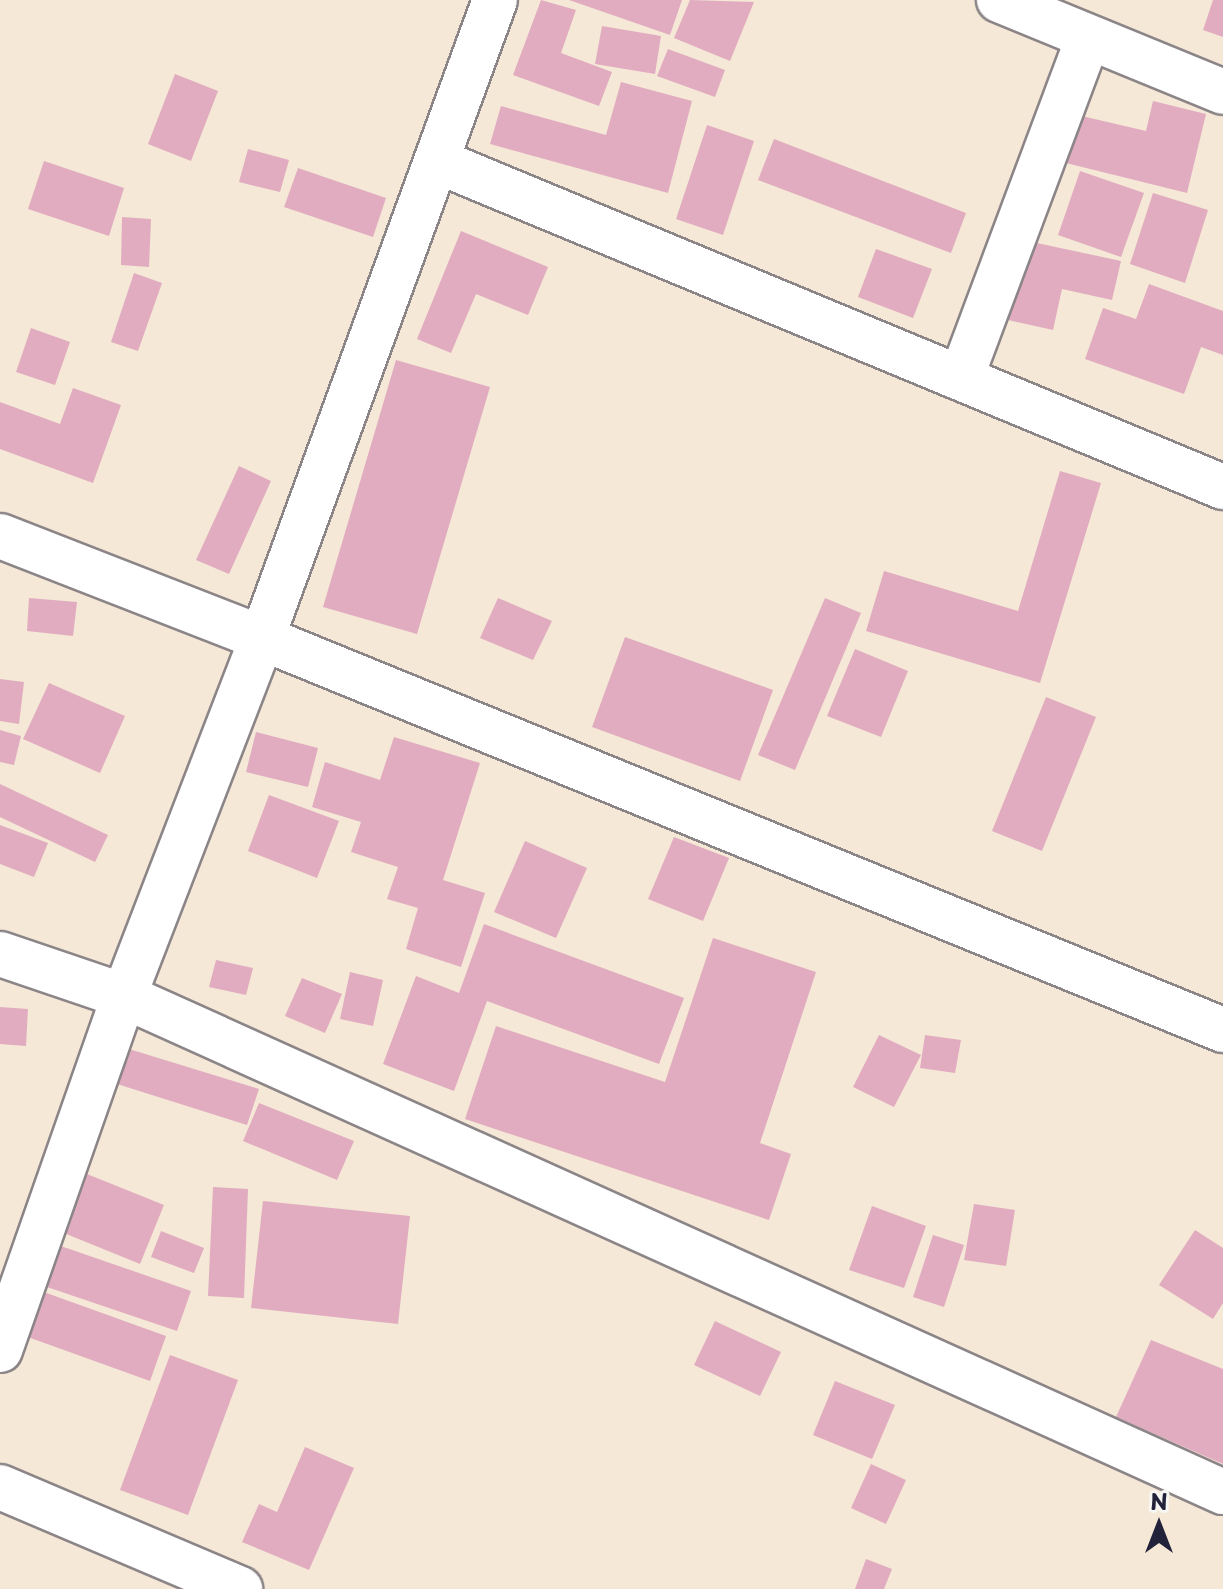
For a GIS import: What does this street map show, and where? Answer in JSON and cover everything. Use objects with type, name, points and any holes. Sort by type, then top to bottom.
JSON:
[{"type":"street","points":[[0,1350],[124,996],[262,638],[495,0]]},
{"type":"street","points":[[999,0],[1223,92]]},
{"type":"street","points":[[961,378],[1088,38]]},
{"type":"street","points":[[437,161],[1223,487]]},
{"type":"street","points":[[0,536],[262,638],[1223,1030]]},
{"type":"street","points":[[0,954],[124,996],[1223,1492]]},
{"type":"street","points":[[0,1487],[240,1589]]},
{"type":"building","points":[[541,0],[576,10],[561,53],[612,72],[599,106],[513,75]]},
{"type":"building","points":[[569,0],[682,0],[670,35]]},
{"type":"building","points":[[690,0],[754,2],[730,61],[674,38]]},
{"type":"building","points":[[1213,0],[1223,0],[1223,37],[1203,30]]},
{"type":"building","points":[[602,26],[661,36],[655,74],[595,64]]},
{"type":"building","points":[[668,49],[725,70],[715,97],[657,76]]},
{"type":"building","points":[[175,74],[218,91],[191,161],[148,144]]},
{"type":"building","points":[[621,82],[692,101],[668,193],[490,144],[501,106],[606,135]]},
{"type":"building","points":[[1153,101],[1206,114],[1187,193],[1058,161],[1069,113],[1146,131]]},
{"type":"building","points":[[707,125],[754,141],[723,235],[676,219]]},
{"type":"building","points":[[774,139],[966,213],[951,253],[758,180]]},
{"type":"building","points":[[248,149],[289,160],[280,192],[239,182]]},
{"type":"building","points":[[44,161],[124,188],[109,236],[28,209]]},
{"type":"building","points":[[298,168],[386,198],[373,237],[284,207]]},
{"type":"building","points":[[1080,171],[1144,193],[1121,257],[1058,235]]},
{"type":"building","points":[[1153,193],[1208,210],[1185,283],[1130,264]]},
{"type":"building","points":[[122,217],[151,219],[149,267],[121,265]]},
{"type":"building","points":[[461,231],[548,267],[528,315],[476,294],[451,353],[417,339]]},
{"type":"building","points":[[1014,238],[1121,261],[1112,300],[1062,289],[1053,330],[995,317]]},
{"type":"building","points":[[876,249],[932,269],[913,318],[858,297]]},
{"type":"building","points":[[134,273],[162,283],[138,351],[111,342]]},
{"type":"building","points":[[1149,284],[1223,311],[1223,355],[1201,347],[1184,394],[1085,359],[1103,308],[1136,319]]},
{"type":"building","points":[[31,328],[70,342],[55,385],[16,372]]},
{"type":"building","points":[[396,360],[490,387],[417,634],[323,607]]},
{"type":"building","points":[[73,388],[121,405],[93,483],[0,449],[0,402],[60,424]]},
{"type":"building","points":[[239,466],[271,481],[229,574],[196,560]]},
{"type":"building","points":[[1060,471],[1101,483],[1040,683],[866,631],[884,571],[1018,611]]},
{"type":"building","points":[[29,598],[77,602],[73,636],[27,631]]},
{"type":"building","points":[[498,598],[552,621],[533,660],[480,638]]},
{"type":"building","points":[[825,598],[861,613],[795,770],[758,755]]},
{"type":"building","points":[[625,637],[773,690],[740,781],[592,727]]},
{"type":"building","points":[[855,649],[908,671],[881,737],[827,716]]},
{"type":"building","points":[[0,679],[24,682],[19,724],[0,721]]},
{"type":"building","points":[[49,683],[125,716],[100,773],[23,739]]},
{"type":"building","points":[[1046,697],[1096,717],[1042,851],[992,831]]},
{"type":"building","points":[[0,730],[21,736],[14,765],[0,762]]},
{"type":"building","points":[[256,732],[318,748],[308,787],[246,772]]},
{"type":"building","points":[[394,737],[480,763],[443,880],[485,893],[461,967],[406,949],[418,908],[387,899],[398,867],[351,852],[361,822],[312,807],[325,762],[380,780]]},
{"type":"building","points":[[0,784],[108,835],[95,862],[0,817]]},
{"type":"building","points":[[269,795],[339,821],[317,878],[248,851]]},
{"type":"building","points":[[0,825],[48,843],[34,877],[0,864]]},
{"type":"building","points":[[674,837],[729,858],[703,921],[648,899]]},
{"type":"building","points":[[525,841],[587,868],[556,938],[494,912]]},
{"type":"building","points":[[484,924],[684,998],[659,1064],[487,1001],[454,1091],[383,1064],[416,976],[459,993]]},
{"type":"building","points":[[713,938],[816,972],[760,1143],[791,1154],[769,1220],[465,1119],[496,1026],[665,1082]]},
{"type":"building","points":[[216,960],[253,968],[246,995],[209,987]]},
{"type":"building","points":[[350,972],[383,980],[373,1026],[340,1019]]},
{"type":"building","points":[[302,978],[342,994],[325,1033],[285,1016]]},
{"type":"building","points":[[0,1007],[28,1009],[26,1046],[0,1044]]},
{"type":"building","points":[[879,1035],[921,1055],[894,1107],[853,1087]]},
{"type":"building","points":[[925,1035],[961,1040],[955,1073],[920,1068]]},
{"type":"building","points":[[129,1049],[259,1089],[247,1125],[117,1084]]},
{"type":"building","points":[[259,1103],[354,1141],[337,1180],[243,1141]]},
{"type":"building","points":[[82,1172],[164,1205],[140,1264],[59,1231]]},
{"type":"building","points":[[213,1187],[248,1189],[244,1298],[208,1296]]},
{"type":"building","points":[[263,1201],[410,1216],[398,1324],[251,1308]]},
{"type":"building","points":[[974,1204],[1015,1210],[1006,1266],[964,1260]]},
{"type":"building","points":[[872,1206],[926,1226],[904,1288],[849,1270]]},
{"type":"building","points":[[1195,1230],[1223,1248],[1223,1303],[1213,1319],[1159,1285]]},
{"type":"building","points":[[161,1231],[204,1248],[194,1273],[151,1257]]},
{"type":"building","points":[[933,1235],[964,1245],[944,1307],[913,1297]]},
{"type":"building","points":[[55,1244],[191,1291],[177,1331],[41,1285]]},
{"type":"building","points":[[41,1291],[166,1336],[150,1381],[25,1336]]},
{"type":"building","points":[[715,1321],[781,1352],[760,1396],[694,1365]]},
{"type":"building","points":[[1151,1340],[1223,1369],[1223,1464],[1116,1417]]},
{"type":"building","points":[[170,1355],[238,1380],[188,1515],[120,1490]]},
{"type":"building","points":[[835,1381],[895,1405],[872,1459],[813,1435]]},
{"type":"building","points":[[305,1447],[354,1468],[309,1570],[242,1542],[259,1504],[277,1512]]},
{"type":"building","points":[[871,1464],[906,1480],[886,1524],[851,1508]]},
{"type":"building","points":[[866,1559],[892,1569],[884,1589],[855,1589]]}]
